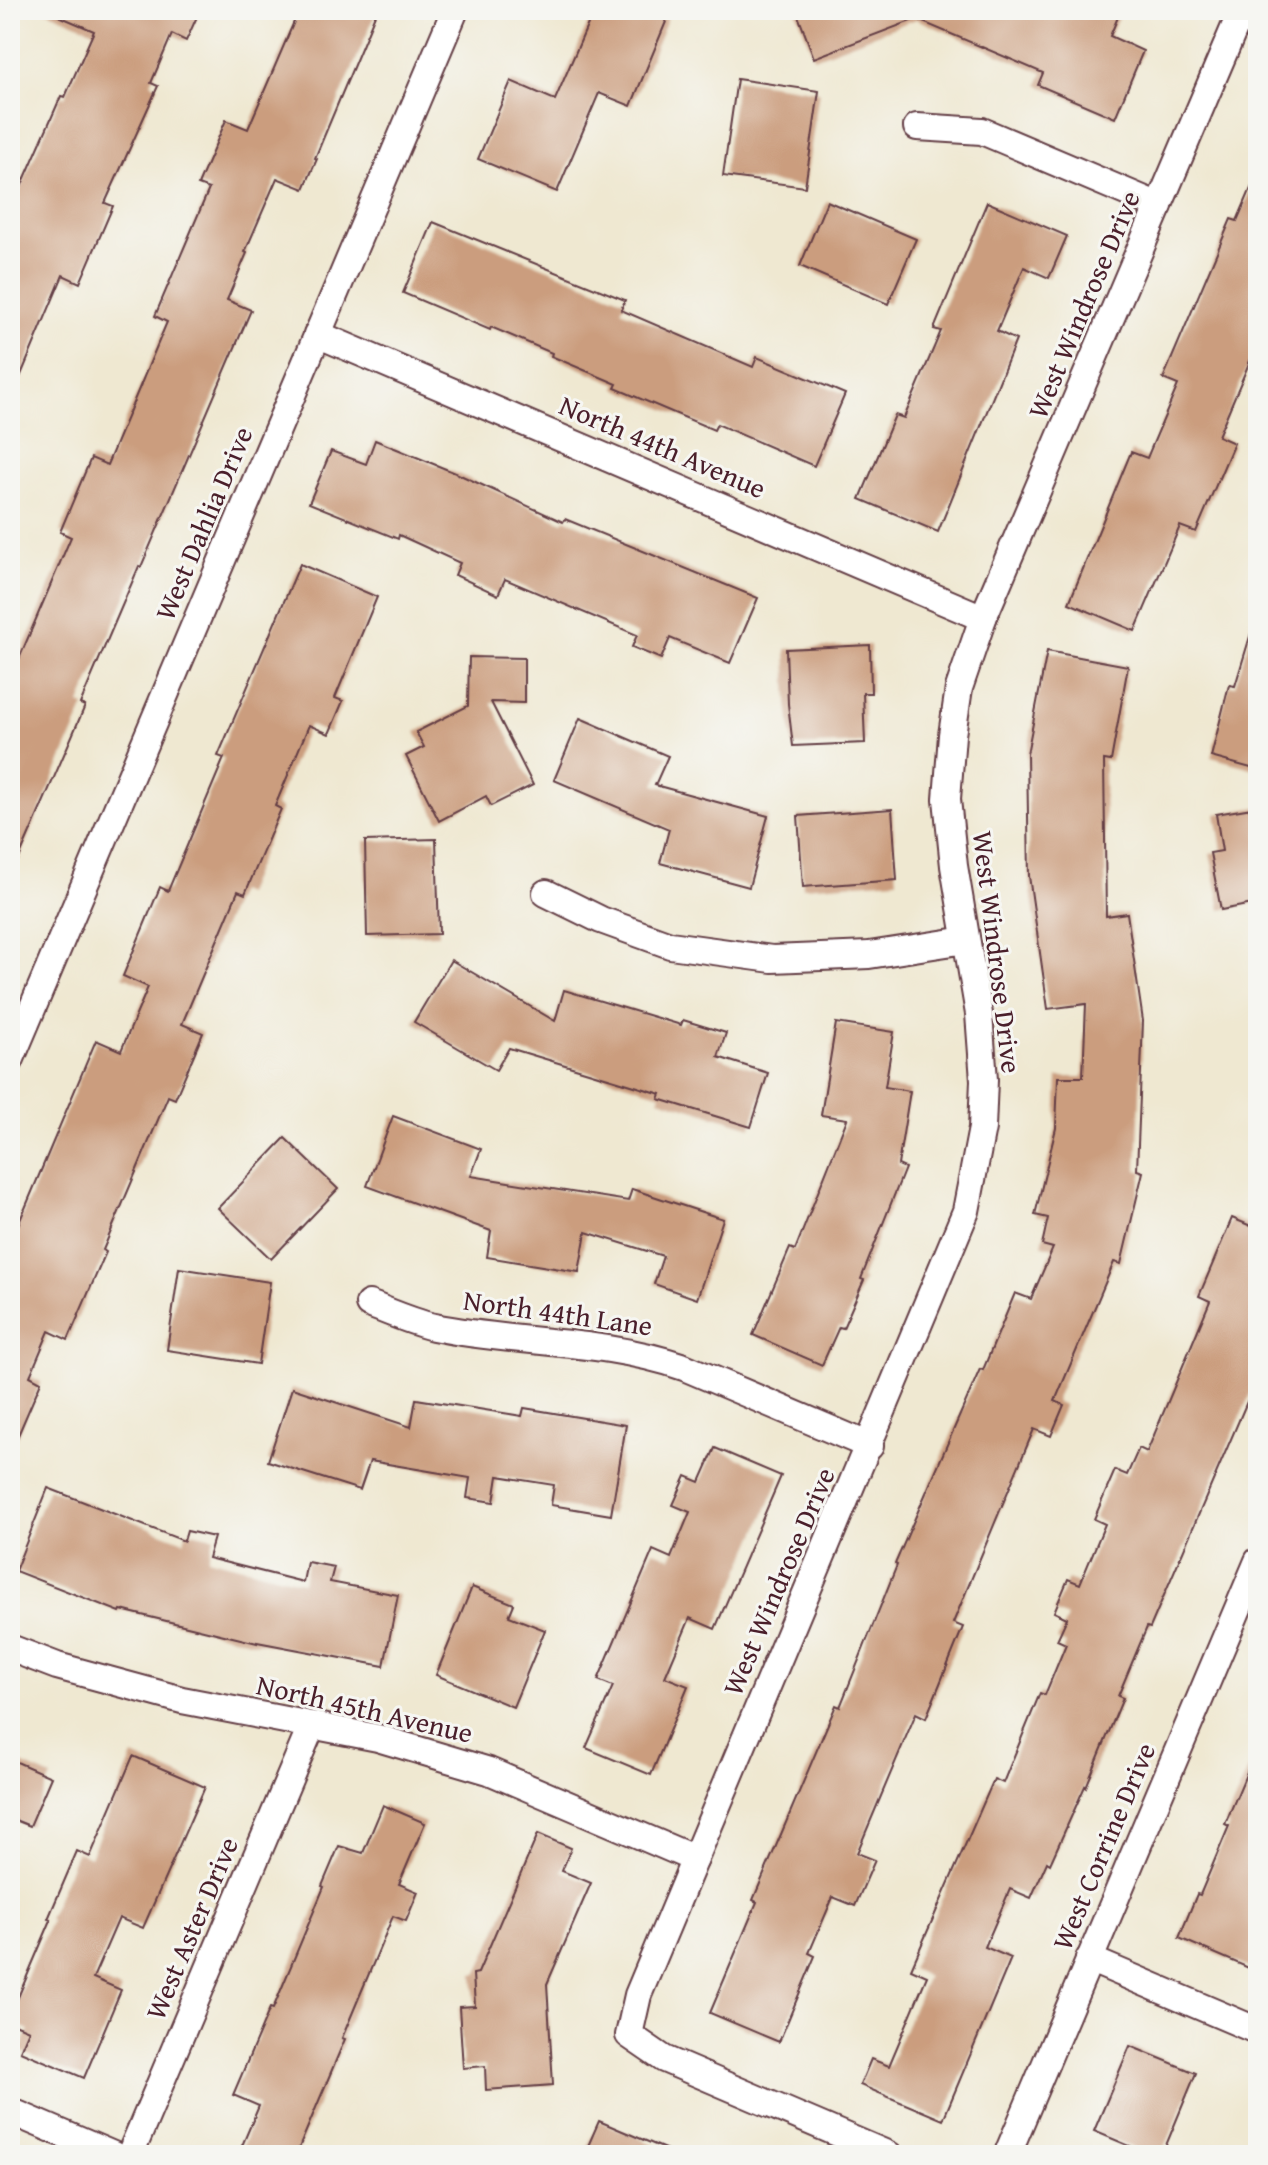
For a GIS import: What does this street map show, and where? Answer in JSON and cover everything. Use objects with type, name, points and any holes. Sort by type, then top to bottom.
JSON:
[{"type":"street","name":"West Dahlia Drive","points":[[10,1061],[455,10]]},
{"type":"street","name":"West Windrose Drive","points":[[889,2155],[664,2059],[629,2035],[638,1995],[966,1211],[982,1128],[984,1080],[979,1014],[954,866],[947,799],[959,688],[983,618],[1242,10]]},
{"type":"street","points":[[917,127],[982,131],[1159,206]]},
{"type":"street","name":"North 44th Avenue","points":[[317,334],[983,618]]},
{"type":"street","points":[[546,893],[601,920],[670,945],[772,959],[869,955],[966,940]]},
{"type":"street","name":"North 44th Lane","points":[[369,1304],[445,1329],[657,1357],[870,1446]]},
{"type":"street","name":"West Corrine Drive","points":[[1007,2155],[1258,1561]]},
{"type":"street","name":"North 45th Avenue","points":[[10,1648],[57,1666],[182,1700],[378,1738],[489,1771],[695,1859]]},
{"type":"street","name":"West Aster Drive","points":[[130,2155],[312,1725]]},
{"type":"street","points":[[1089,1959],[1258,2031]]},
{"type":"street","points":[[10,2111],[113,2155]]},
{"type":"building","points":[[45,10],[200,10],[186,41],[172,34],[151,83],[158,86],[105,203],[113,206],[80,283],[63,275],[10,401],[10,212],[61,96],[65,97],[94,31]]},
{"type":"building","points":[[299,10],[377,10],[304,189],[277,178],[245,252],[227,300],[251,310],[80,704],[85,706],[10,879],[10,680],[71,537],[60,532],[91,458],[107,465],[167,322],[155,316],[209,189],[198,185],[226,120],[248,129]]},
{"type":"building","points":[[594,10],[651,10],[668,17],[631,106],[599,93],[557,192],[478,159],[511,81],[555,100]]},
{"type":"building","points":[[796,10],[1101,10],[1118,17],[1110,36],[1143,51],[1115,118],[1038,85],[1043,73],[916,19],[814,58]]},
{"type":"building","points":[[737,79],[819,91],[805,187],[723,176]]},
{"type":"building","points":[[1258,172],[1258,342],[1218,436],[1234,443],[1196,532],[1180,526],[1135,631],[1069,603],[1131,452],[1147,458],[1178,385],[1163,379],[1231,219],[1237,221]]},
{"type":"building","points":[[827,201],[916,239],[888,304],[800,266]]},
{"type":"building","points":[[987,202],[1067,236],[1049,278],[1024,267],[997,331],[1016,340],[938,532],[860,499],[895,415],[904,418],[941,331],[934,329]]},
{"type":"building","points":[[433,222],[625,300],[621,310],[753,367],[757,357],[845,394],[814,466],[717,424],[714,430],[615,388],[617,384],[551,356],[552,353],[403,293]]},
{"type":"building","points":[[375,440],[563,522],[565,519],[758,598],[730,663],[670,638],[661,659],[632,647],[637,635],[505,579],[498,595],[455,575],[460,563],[399,535],[398,539],[309,503],[331,451],[366,464]]},
{"type":"building","points":[[300,564],[377,597],[335,698],[343,701],[329,734],[309,725],[275,806],[281,809],[245,894],[238,891],[182,1024],[203,1033],[175,1099],[168,1096],[68,1340],[49,1331],[30,1376],[41,1382],[10,1454],[10,1244],[96,1040],[121,1051],[148,987],[123,976],[160,887],[168,891],[224,758],[218,756]]},
{"type":"building","points":[[1251,633],[1258,634],[1258,770],[1211,757],[1229,685],[1235,686]]},
{"type":"building","points":[[870,645],[871,693],[863,693],[865,743],[793,746],[786,649]]},
{"type":"building","points":[[1047,651],[1128,666],[1111,761],[1104,760],[1106,916],[1127,913],[1143,1021],[1137,1170],[1143,1172],[1121,1264],[1114,1262],[1055,1401],[1064,1405],[1051,1436],[1034,1429],[953,1623],[963,1627],[926,1718],[916,1713],[857,1853],[875,1860],[855,1906],[833,1897],[809,1953],[815,1956],[779,2042],[710,2013],[757,1902],[753,1900],[836,1705],[840,1707],[895,1564],[980,1369],[983,1370],[1015,1293],[1031,1299],[1053,1248],[1042,1245],[1048,1218],[1035,1215],[1056,1128],[1058,1077],[1083,1077],[1086,1004],[1048,1009],[1029,876],[1027,754]]},
{"type":"building","points":[[469,657],[524,658],[524,703],[491,702],[533,785],[491,806],[486,796],[439,821],[406,756],[424,747],[416,732],[468,706]]},
{"type":"building","points":[[580,718],[668,756],[655,785],[768,816],[749,887],[660,863],[669,829],[554,780]]},
{"type":"building","points":[[1258,807],[1258,903],[1221,910],[1210,853],[1222,851],[1216,814]]},
{"type":"building","points":[[892,809],[897,880],[803,887],[798,816]]},
{"type":"building","points":[[436,839],[439,934],[367,936],[365,841]]},
{"type":"building","points":[[451,960],[555,1021],[564,990],[681,1025],[683,1020],[726,1033],[718,1057],[768,1073],[751,1127],[659,1099],[661,1094],[509,1048],[496,1070],[414,1022]]},
{"type":"building","points":[[836,1023],[894,1032],[885,1087],[910,1091],[898,1165],[905,1168],[861,1279],[864,1280],[843,1328],[839,1327],[822,1365],[753,1335],[790,1248],[795,1250],[847,1119],[821,1115]]},
{"type":"building","points":[[393,1116],[481,1149],[471,1176],[628,1201],[632,1189],[723,1219],[697,1299],[654,1284],[663,1256],[586,1232],[579,1272],[487,1257],[491,1231],[367,1186]]},
{"type":"building","points":[[285,1138],[338,1189],[271,1259],[218,1208]]},
{"type":"building","points":[[1232,1218],[1258,1229],[1258,1376],[1150,1628],[1147,1627],[1118,1696],[1123,1698],[1050,1864],[1047,1862],[1031,1898],[1010,1889],[985,1947],[1011,1958],[943,2120],[860,2085],[871,2059],[889,2066],[927,1976],[911,1969],[994,1779],[1003,1783],[1040,1693],[1045,1695],[1066,1644],[1057,1640],[1067,1618],[1054,1612],[1068,1579],[1080,1584],[1105,1524],[1094,1519],[1115,1470],[1127,1475],[1139,1448],[1147,1452],[1210,1301],[1199,1296]]},
{"type":"building","points":[[179,1268],[270,1282],[258,1364],[167,1350]]},
{"type":"building","points":[[292,1388],[411,1427],[416,1399],[522,1416],[524,1408],[626,1425],[611,1515],[551,1505],[554,1485],[498,1476],[494,1502],[467,1498],[470,1478],[370,1461],[360,1490],[268,1461]]},
{"type":"building","points":[[715,1448],[781,1476],[715,1629],[690,1618],[665,1677],[688,1686],[651,1775],[586,1748],[613,1686],[598,1680],[653,1550],[671,1558],[690,1512],[673,1505],[686,1476],[700,1482]]},
{"type":"building","points":[[48,1488],[184,1541],[187,1531],[214,1537],[208,1558],[303,1582],[307,1562],[334,1567],[330,1582],[398,1595],[384,1666],[257,1643],[120,1612],[15,1571]]},
{"type":"building","points":[[472,1587],[514,1604],[509,1616],[545,1630],[513,1707],[436,1675]]},
{"type":"building","points":[[1258,1746],[1258,1972],[1179,1938],[1229,1826],[1225,1824]]},
{"type":"building","points":[[133,1756],[205,1787],[143,1928],[119,1918],[93,1978],[121,1990],[84,2078],[20,2051],[29,2030],[10,2022],[10,2016],[77,1851],[90,1857]]},
{"type":"building","points":[[10,1759],[51,1777],[30,1826],[10,1818]]},
{"type":"building","points":[[383,1805],[425,1823],[399,1884],[418,1892],[406,1921],[393,1916],[296,2155],[238,2155],[259,2106],[233,2095],[270,2008],[273,2009],[339,1846],[363,1853]]},
{"type":"building","points":[[538,1834],[571,1848],[562,1871],[591,1883],[547,1984],[553,2085],[486,2090],[485,2066],[463,2068],[459,2007],[475,2006],[473,1974],[478,1973]]},
{"type":"building","points":[[1130,2046],[1196,2073],[1162,2155],[1151,2155],[1094,2131]]},
{"type":"building","points":[[599,2121],[679,2155],[584,2155]]}]
